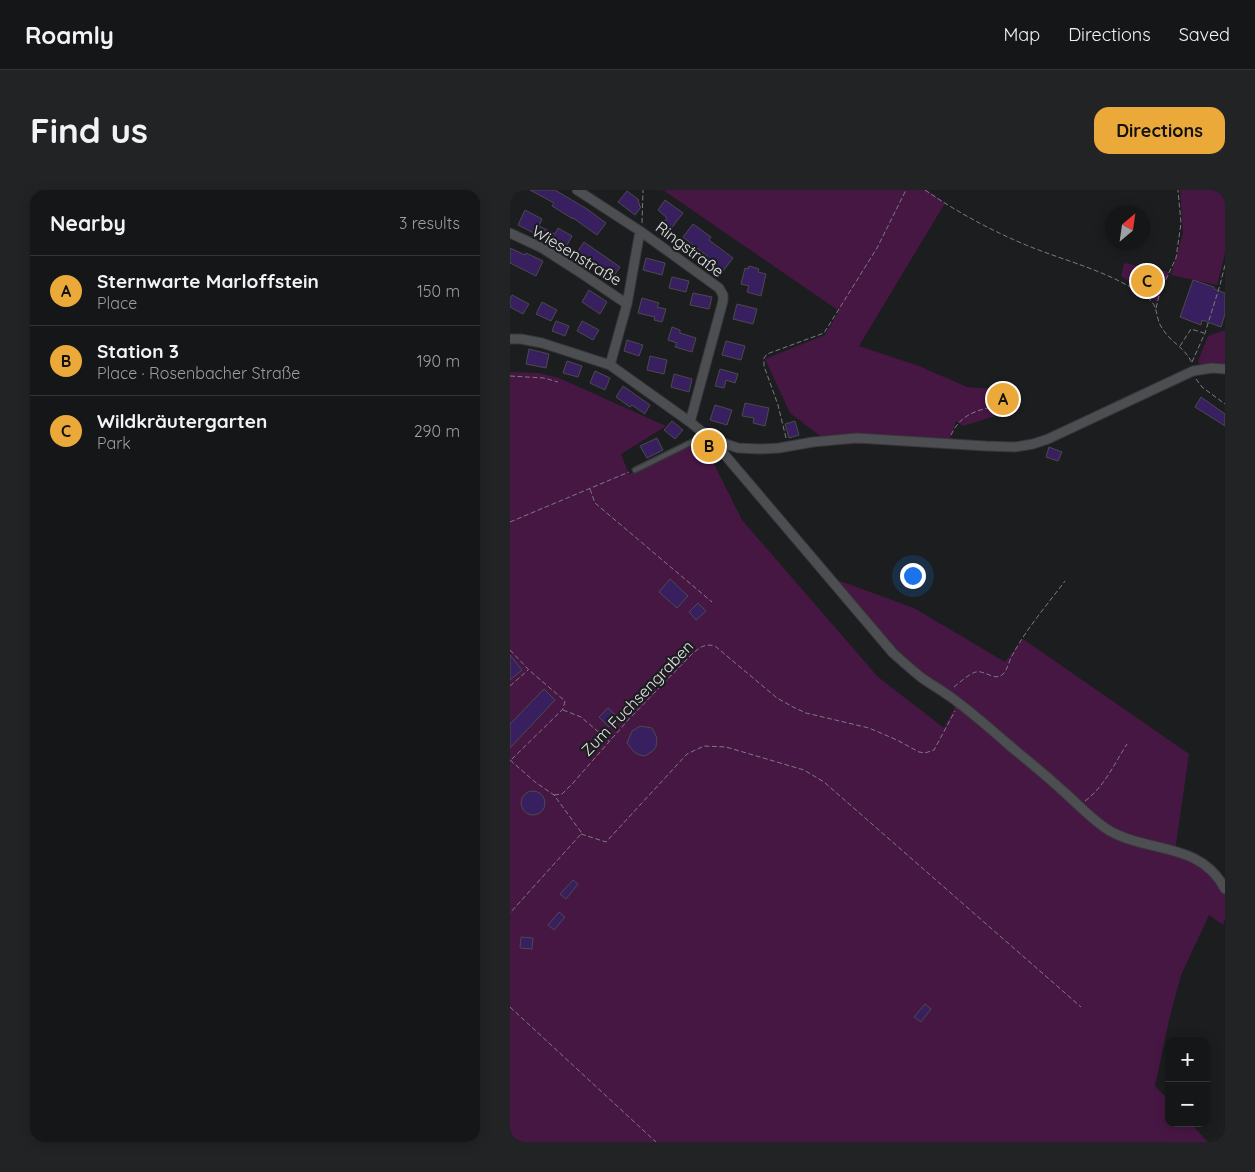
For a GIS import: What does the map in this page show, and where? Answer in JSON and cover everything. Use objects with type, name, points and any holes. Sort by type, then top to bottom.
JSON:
[{"type":"street","name":"Ringstraße","points":[[577,190],[640,231],[718,288],[723,294],[723,301],[690,422]]},
{"type":"street","points":[[610,365],[627,304],[640,231]]},
{"type":"street","name":"Wiesenstraße","points":[[510,233],[542,248],[627,304]]},
{"type":"street","points":[[510,339],[542,342],[610,365],[690,422],[708,437],[732,463],[894,653],[922,678],[959,703],[1064,791],[1092,818],[1109,830],[1126,839],[1177,851],[1196,860],[1208,868],[1220,880],[1225,889]]},
{"type":"street","points":[[708,437],[738,448],[760,449],[857,438],[1015,447],[1048,439],[1193,371],[1212,368],[1225,369]]},
{"type":"street","points":[[732,463],[738,448]]},
{"type":"lane","points":[[635,470],[708,437]]},
{"type":"path","points":[[640,231],[643,190]]},
{"type":"path","points":[[787,446],[778,405],[764,366],[764,358],[767,354],[824,333],[877,248],[906,190]]},
{"type":"path","points":[[925,190],[974,221],[1027,246],[1121,281],[1151,300],[1156,309],[1159,323],[1168,336],[1188,354],[1192,362],[1205,334],[1225,265]]},
{"type":"path","points":[[1156,309],[1160,292],[1176,258],[1181,223],[1178,190]]},
{"type":"path","points":[[1180,347],[1191,329],[1205,334]]},
{"type":"path","points":[[1193,371],[1194,376],[1202,387],[1225,404]]},
{"type":"path","points":[[510,376],[544,378],[558,382]]},
{"type":"path","points":[[949,444],[953,432],[967,416],[974,412],[1004,404],[1004,402]]},
{"type":"path","points":[[510,522],[635,470]]},
{"type":"path","points":[[590,489],[595,503],[712,602]]},
{"type":"path","points":[[945,693],[975,672],[982,672],[995,677],[1001,676],[1024,636],[1065,581]]},
{"type":"path","name":"Zum Fuchsengraben","points":[[554,795],[562,794],[656,689],[701,646],[709,644],[715,646],[777,698],[793,707],[806,713],[869,728],[898,740],[918,752],[925,753],[934,750],[959,703]]},
{"type":"path","points":[[510,650],[529,670],[565,701],[563,709],[510,760],[535,782],[554,795],[581,834],[606,842],[687,754],[704,746],[726,747],[804,770],[824,782],[1080,1006]]},
{"type":"path","points":[[510,686],[529,670]]},
{"type":"path","points":[[563,709],[581,716],[609,741]]},
{"type":"path","points":[[1079,806],[1103,784],[1127,744]]},
{"type":"path","points":[[510,912],[581,834]]},
{"type":"path","points":[[510,1007],[656,1142]]},
{"type":"shaded area","points":[[663,190],[927,190],[945,203],[859,346],[919,366],[967,387],[1011,390],[1012,411],[963,426],[956,421],[949,442],[823,445],[820,436],[790,413],[765,359],[825,335],[839,311]]},
{"type":"shaded area","points":[[1180,190],[1225,190],[1225,253],[1217,285],[1171,275],[1183,233]]},
{"type":"shaded area","points":[[1124,263],[1169,272],[1157,302],[1121,276]]},
{"type":"shaded area","points":[[1225,330],[1225,365],[1200,365],[1198,361],[1208,336]]},
{"type":"shaded area","points":[[510,372],[539,373],[559,378],[666,426],[621,454],[629,474],[701,441],[742,520],[878,677],[944,728],[957,703],[900,660],[829,577],[914,608],[1005,662],[1023,639],[1189,754],[1175,851],[1209,867],[1225,888],[1225,918],[1223,925],[1209,915],[1181,975],[1155,1086],[1165,1096],[1165,1127],[1194,1127],[1208,1142],[510,1142]]},
{"type":"building","points":[[530,190],[555,190],[606,223],[597,235],[552,206],[554,203]]},
{"type":"building","points":[[627,191],[639,200],[638,202],[641,207],[635,215],[618,202]]},
{"type":"building","points":[[665,200],[683,213],[670,230],[662,224],[667,218],[658,210]]},
{"type":"building","points":[[525,210],[542,219],[539,226],[555,234],[558,228],[572,236],[565,249],[518,225]]},
{"type":"building","points":[[693,224],[711,237],[709,240],[733,258],[723,271],[683,237]]},
{"type":"building","points":[[584,242],[620,267],[613,277],[576,254]]},
{"type":"building","points":[[510,248],[543,261],[536,276],[510,263]]},
{"type":"building","points":[[646,258],[665,263],[662,275],[643,270]]},
{"type":"building","points":[[749,266],[759,269],[758,272],[766,274],[761,296],[747,292],[749,286],[741,284],[745,268],[748,269]]},
{"type":"building","points":[[672,277],[689,281],[686,292],[669,288]]},
{"type":"building","points":[[1193,280],[1225,293],[1225,314],[1221,327],[1202,320],[1201,325],[1180,317]]},
{"type":"building","points":[[589,290],[607,302],[600,314],[582,302]]},
{"type":"building","points":[[693,293],[712,297],[709,309],[690,305]]},
{"type":"building","points":[[512,295],[529,304],[523,314],[510,307]]},
{"type":"building","points":[[642,298],[659,303],[657,307],[666,309],[662,322],[654,320],[655,317],[638,313]]},
{"type":"building","points":[[542,302],[557,310],[551,321],[536,314]]},
{"type":"building","points":[[737,304],[757,309],[753,324],[733,319]]},
{"type":"building","points":[[556,321],[569,326],[565,336],[552,331]]},
{"type":"building","points":[[582,321],[599,330],[593,340],[577,331]]},
{"type":"building","points":[[672,327],[680,330],[680,333],[696,338],[692,352],[675,347],[677,343],[668,340]]},
{"type":"building","points":[[627,340],[643,345],[639,356],[624,351]]},
{"type":"building","points":[[726,341],[745,346],[741,360],[722,355]]},
{"type":"building","points":[[529,349],[549,354],[546,368],[526,364]]},
{"type":"building","points":[[650,356],[667,360],[664,374],[647,370]]},
{"type":"building","points":[[567,361],[582,366],[578,377],[563,373]]},
{"type":"building","points":[[720,369],[738,374],[735,383],[726,380],[724,388],[715,386]]},
{"type":"building","points":[[595,371],[610,378],[605,390],[590,383]]},
{"type":"building","points":[[674,374],[692,379],[689,392],[671,387]]},
{"type":"building","points":[[623,386],[650,405],[645,414],[632,405],[630,407],[616,397]]},
{"type":"building","points":[[1201,397],[1225,414],[1225,426],[1195,407]]},
{"type":"building","points":[[745,403],[769,408],[765,426],[753,423],[754,418],[742,416]]},
{"type":"building","points":[[715,405],[732,410],[727,425],[710,420]]},
{"type":"building","points":[[672,421],[683,430],[675,439],[664,430]]},
{"type":"building","points":[[795,421],[799,435],[789,438],[785,424]]},
{"type":"building","points":[[657,438],[663,450],[647,458],[640,446]]},
{"type":"building","points":[[1049,447],[1062,452],[1058,461],[1046,457]]},
{"type":"building","points":[[670,579],[688,596],[677,608],[659,592]]},
{"type":"building","points":[[698,603],[706,611],[696,620],[689,612]]},
{"type":"building","points":[[510,655],[522,670],[510,680]]},
{"type":"building","points":[[544,689],[555,700],[510,748],[510,724]]},
{"type":"building","points":[[608,708],[618,717],[609,727],[599,717]]},
{"type":"building","points":[[640,726],[652,728],[657,738],[654,750],[643,756],[635,753],[627,743],[632,731]]},
{"type":"building","points":[[533,791],[542,794],[545,803],[542,812],[533,815],[524,812],[521,803],[524,794]]},
{"type":"building","points":[[573,880],[578,884],[566,899],[560,894]]},
{"type":"building","points":[[559,912],[565,917],[554,930],[548,925]]},
{"type":"building","points":[[521,937],[533,938],[532,949],[520,948]]},
{"type":"building","points":[[925,1004],[931,1009],[921,1022],[914,1017]]},
{"type":"place","name":"Wildkräutergarten","points":[[1147,281]]},
{"type":"place","name":"Sternwarte Marloffstein","points":[[1003,399]]},
{"type":"place","name":"Station 3","points":[[709,446]]}]
